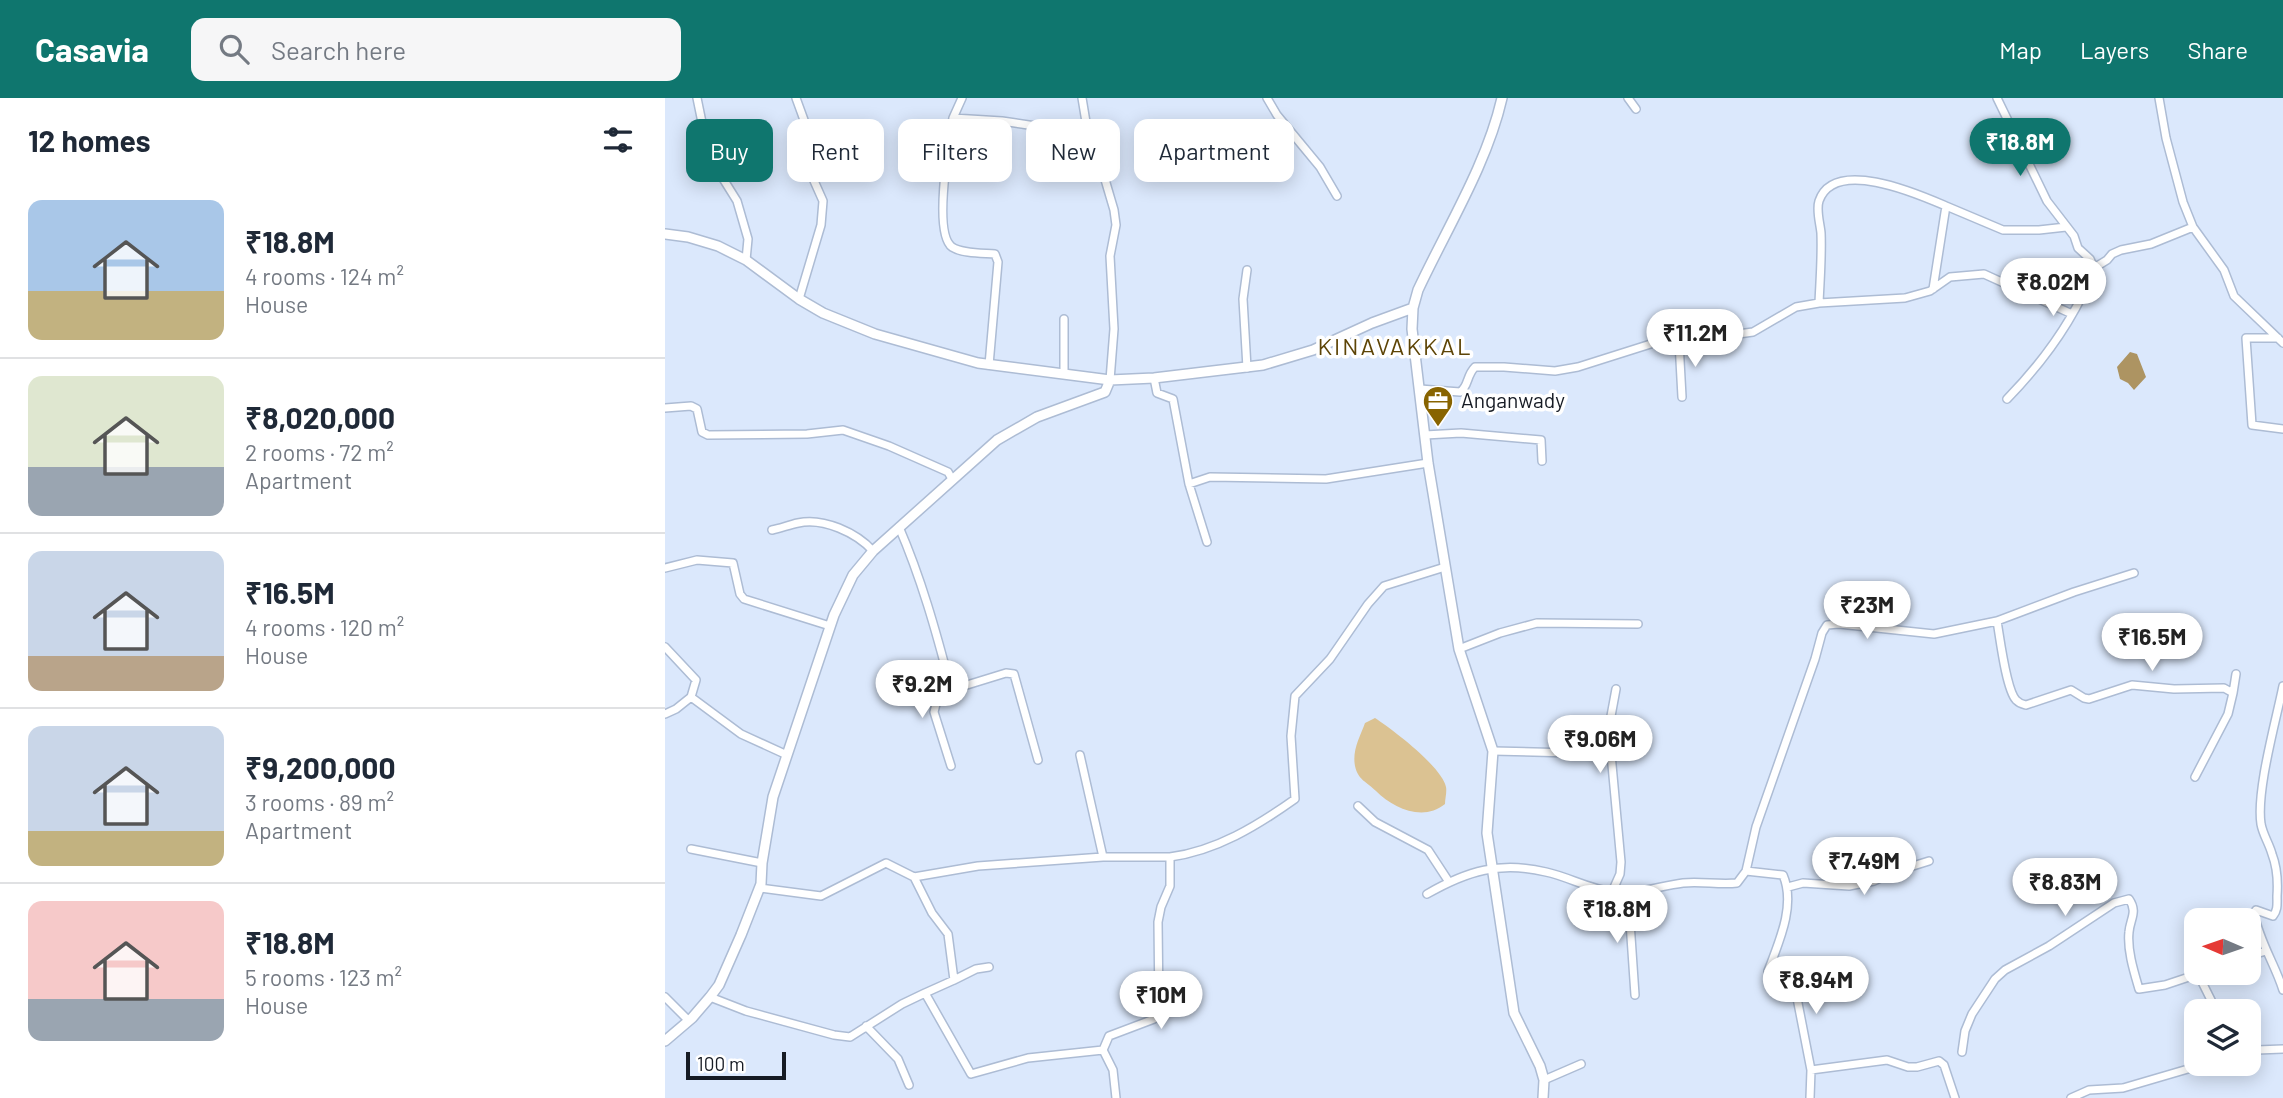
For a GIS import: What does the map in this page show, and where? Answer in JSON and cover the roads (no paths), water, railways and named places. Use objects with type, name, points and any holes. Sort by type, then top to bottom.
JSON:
[{"type":"main road","points":[[1502,98],[1497,120],[1479,166],[1418,290],[1413,308],[1412,330],[1428,463],[1459,649],[1493,751],[1487,833],[1514,1013],[1540,1066],[1546,1097]]},
{"type":"main road","points":[[665,234],[708,243],[746,260],[823,313],[875,334],[989,365],[1110,380],[1247,368],[1313,350],[1413,308]]},
{"type":"main road","points":[[665,1041],[689,1021],[719,985],[760,888],[773,797],[830,626],[842,594],[853,575],[873,551],[997,440],[1037,417],[1105,392],[1110,380]]},
{"type":"street","points":[[697,98],[705,137],[722,177],[737,201],[748,239],[746,260]]},
{"type":"street","points":[[796,98],[804,120],[807,164],[823,201],[821,225],[799,299]]},
{"type":"street","points":[[962,98],[953,118],[947,156],[943,203],[944,237],[953,247],[995,254],[998,262],[989,365]]},
{"type":"street","points":[[1082,98],[1086,119]]},
{"type":"street","points":[[1267,98],[1277,115],[1320,167],[1337,196]]},
{"type":"street","points":[[1628,98],[1636,109]]},
{"type":"street","points":[[1997,98],[2047,201],[2094,268]]},
{"type":"street","points":[[2159,98],[2166,138],[2183,202],[2193,227],[2224,270],[2234,296],[2280,340]]},
{"type":"street","points":[[953,118],[1026,125]]},
{"type":"street","points":[[1819,303],[1819,198],[1843,179],[1881,183],[1904,189],[2003,230],[2066,227]]},
{"type":"street","points":[[1106,182],[1116,225],[1110,256],[1114,329],[1110,380]]},
{"type":"street","points":[[1933,289],[1946,206]]},
{"type":"street","points":[[2007,399],[2043,360],[2072,314],[2094,268],[2121,250],[2151,244],[2193,227]]},
{"type":"street","points":[[1247,270],[1243,299],[1247,368]]},
{"type":"street","points":[[1420,389],[1460,392],[1464,389],[1469,373],[1475,368],[1555,371],[1578,367],[1657,342],[1679,342],[1753,332],[1796,307],[1905,298],[1933,289],[1949,277],[1984,274],[2072,314]]},
{"type":"street","points":[[1064,319],[1064,374]]},
{"type":"street","points":[[2280,340],[2246,338],[2252,425],[2283,429]]},
{"type":"street","points":[[1679,342],[1682,397]]},
{"type":"street","points":[[1154,378],[1157,393],[1171,395],[1189,484],[1207,542]]},
{"type":"street","points":[[665,408],[691,406],[697,409],[702,432],[708,435],[800,434],[843,430],[889,446],[948,472],[952,479]]},
{"type":"street","points":[[1425,435],[1461,433],[1541,440],[1542,461]]},
{"type":"street","points":[[1189,484],[1210,477],[1327,479],[1428,463]]},
{"type":"street","points":[[772,530],[800,522],[840,528],[863,540],[873,551]]},
{"type":"street","points":[[899,527],[913,558],[933,619],[950,685]]},
{"type":"street","points":[[665,568],[697,561],[733,563],[740,594],[744,599],[830,626]]},
{"type":"street","points":[[760,888],[821,896],[886,863],[914,877],[978,866],[1103,857],[1170,857],[1193,854],[1209,848],[1271,817],[1295,799],[1291,736],[1295,696],[1330,659],[1368,604],[1384,586],[1445,567]]},
{"type":"street","points":[[1427,894],[1449,881],[1491,867],[1547,872],[1612,892],[1628,893],[1684,883],[1737,883],[1746,871],[1756,827],[1827,625],[1934,634],[1997,621],[2133,573]]},
{"type":"street","points":[[1997,621],[2010,687],[2019,703],[2027,705],[2071,690],[2089,699],[2132,685],[2174,689],[2224,688],[2233,693]]},
{"type":"street","points":[[1459,649],[1500,633],[1537,623],[1638,624]]},
{"type":"street","points":[[665,647],[696,680],[691,697],[665,714]]},
{"type":"street","points":[[951,766],[934,712],[938,696],[950,685],[967,685],[1006,673],[1014,674],[1038,760]]},
{"type":"street","points":[[2195,777],[2228,713],[2236,674]]},
{"type":"street","points":[[2283,686],[2263,784],[2261,821],[2266,844],[2271,850],[2281,883],[2276,914],[2273,916],[2256,910],[2253,913],[2283,990]]},
{"type":"street","points":[[1612,892],[1621,862],[1611,754],[1611,716],[1616,689]]},
{"type":"street","points":[[691,697],[741,734],[787,755]]},
{"type":"street","points":[[1493,751],[1611,754]]},
{"type":"street","points":[[1080,755],[1103,857]]},
{"type":"street","points":[[1358,806],[1375,822],[1428,850],[1449,881]]},
{"type":"street","points":[[691,849],[762,863]]},
{"type":"street","points":[[1116,1098],[1113,1070],[1103,1050],[1109,1036],[1154,1019],[1159,1008],[1158,922],[1170,886],[1170,857]]},
{"type":"street","points":[[1788,887],[1803,883],[1849,886],[1874,881],[1929,861]]},
{"type":"street","points":[[1746,871],[1783,875],[1788,887],[1788,905],[1768,971],[1775,981],[1790,988],[1797,998],[1811,1070],[1810,1098]]},
{"type":"street","points":[[914,877],[932,913],[948,934],[954,981]]},
{"type":"street","points":[[1628,893],[1635,995]]},
{"type":"street","points":[[1962,1052],[1965,1031],[1972,1014],[1995,979],[2005,970],[2049,946],[2114,903],[2129,899],[2133,905],[2134,914],[2129,932],[2133,969],[2139,989],[2184,979]]},
{"type":"street","points":[[2261,952],[2266,951]]},
{"type":"street","points":[[710,998],[746,1011],[850,1037],[902,1004],[977,969],[989,967]]},
{"type":"street","points":[[925,993],[971,1074],[1028,1058],[1103,1050]]},
{"type":"street","points":[[665,997],[689,1021]]},
{"type":"street","points":[[866,1026],[898,1059],[909,1085]]},
{"type":"street","points":[[2261,1050],[2283,1049]]},
{"type":"street","points":[[1811,1070],[1887,1060],[1908,1067],[1939,1061],[1944,1065],[1955,1098]]},
{"type":"street","points":[[1544,1080],[1581,1064]]},
{"type":"street","points":[[2071,1098],[2089,1090],[2123,1088],[2184,1070]]},
{"type":"place","name":"Anganwady","points":[[1438,428]]},
{"type":"district","name":"KINAVAKKAL","points":[[1395,347]]}]
